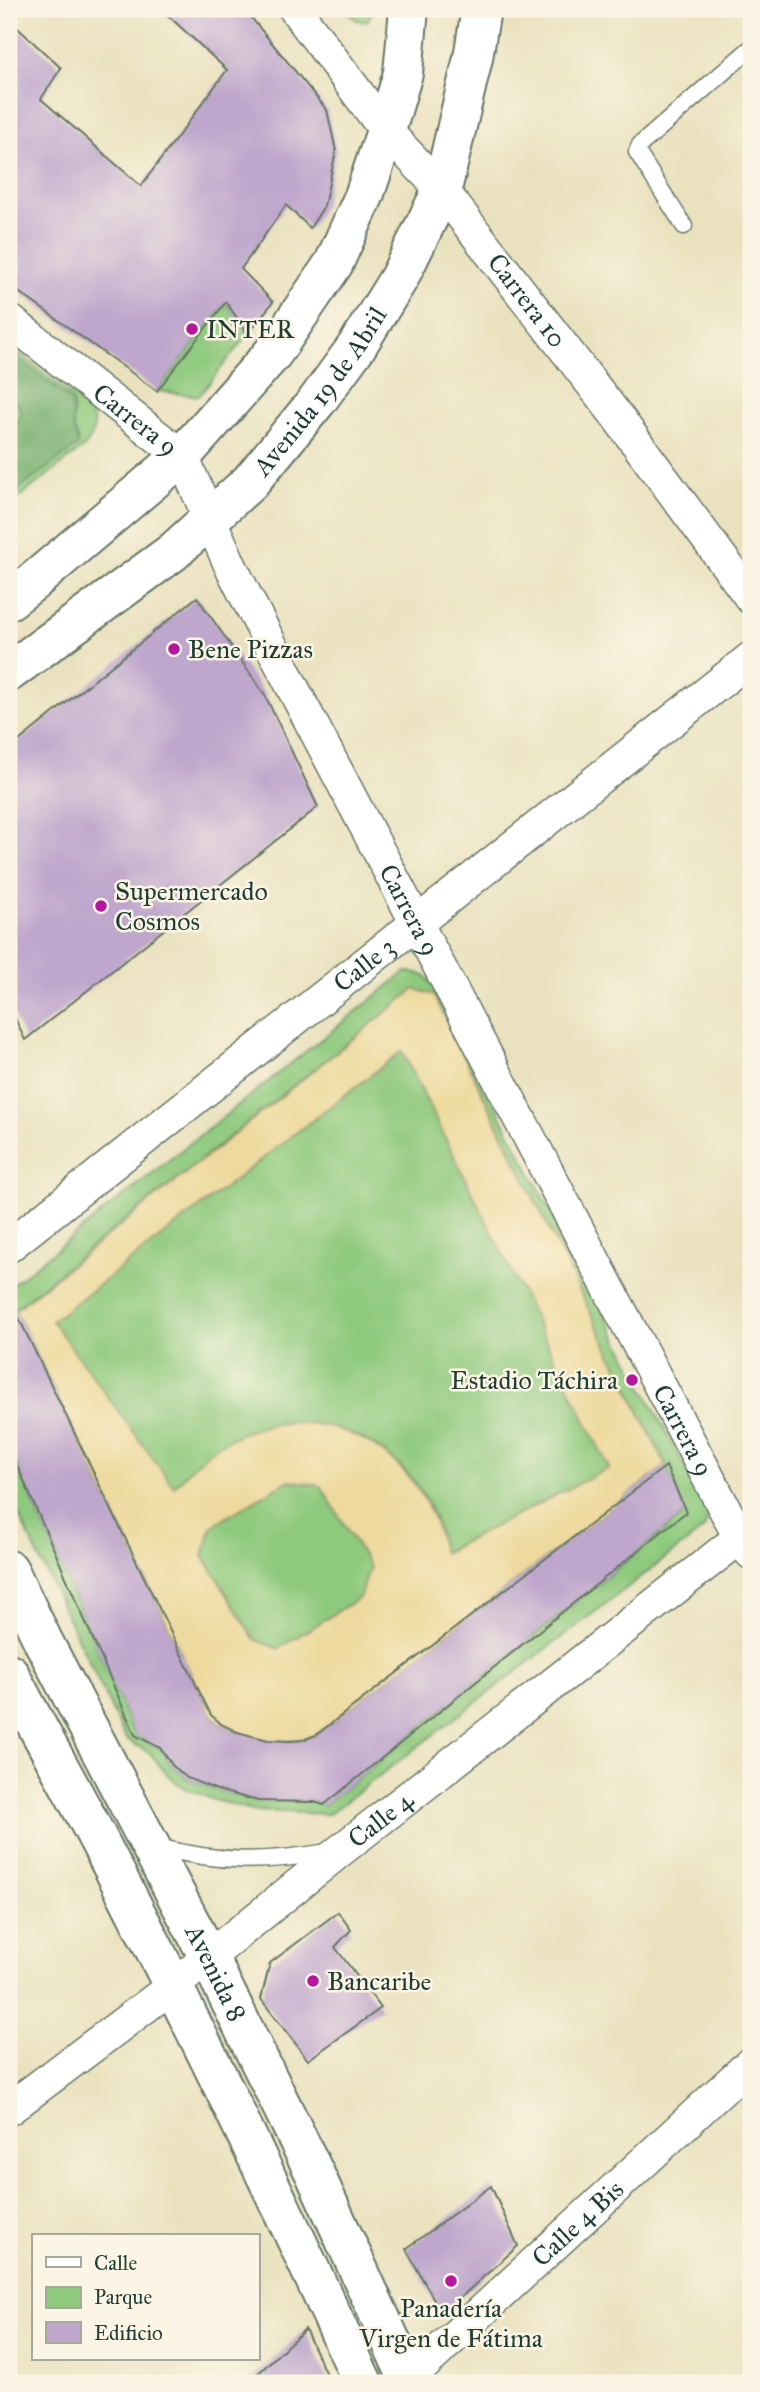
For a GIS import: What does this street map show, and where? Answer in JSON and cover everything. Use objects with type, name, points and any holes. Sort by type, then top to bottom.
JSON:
[{"type":"street","name":"Carrera 10","points":[[295,9],[386,131],[442,190],[616,415],[751,598]]},
{"type":"street","points":[[9,600],[182,456],[273,353],[334,263],[364,195],[403,73],[410,9]]},
{"type":"street","name":"Avenida 19 de Abril","points":[[9,672],[173,552],[250,482],[317,401],[357,346],[399,278],[442,190],[473,58],[481,9]]},
{"type":"street","name":"Carrera 9","points":[[9,320],[182,456],[237,578],[748,1540]]},
{"type":"street","name":"Calle 3","points":[[9,1246],[751,657]]},
{"type":"street","name":"Calle 4","points":[[9,2109],[173,1986],[341,1850],[748,1540]]},
{"type":"street","name":"Avenida 8","points":[[9,1570],[43,1641],[208,1956],[314,2172],[407,2382]]},
{"type":"street","name":"Avenida 8","points":[[9,1675],[99,1840],[173,1986],[278,2199],[363,2383]]},
{"type":"street","name":"Calle 4 Bis","points":[[407,2382],[751,2063]]},
{"type":"lane","points":[[684,226],[638,152],[640,145],[751,48]]},
{"type":"lane","points":[[151,1845],[225,1860],[279,1860],[341,1850]]},
{"type":"green space","points":[[347,9],[374,9],[367,21],[360,21]]},
{"type":"green space","points":[[226,302],[248,334],[199,396],[157,391]]},
{"type":"green space","points":[[9,345],[88,408],[94,428],[84,447],[9,505]]},
{"type":"green space","points":[[9,351],[71,400],[74,409],[73,426],[78,443],[9,496],[9,436],[21,411],[9,398]]},
{"type":"green space","name":"Estadio Táchira","points":[[406,972],[421,974],[432,984],[709,1514],[704,1529],[329,1814],[256,1811],[214,1800],[182,1787],[151,1754],[126,1739],[9,1495],[9,1447],[135,1735],[160,1748],[173,1766],[187,1778],[217,1790],[258,1801],[314,1802],[324,1805],[686,1513],[666,1466],[434,995],[415,989],[9,1313],[9,1287]]},
{"type":"green space","points":[[402,1051],[610,1468],[442,1553],[434,1517],[416,1484],[390,1457],[360,1438],[328,1427],[294,1424],[261,1428],[229,1441],[199,1461],[174,1488],[51,1321]]},
{"type":"green space","points":[[289,1480],[321,1486],[371,1567],[359,1598],[278,1649],[254,1639],[203,1555],[212,1526]]},
{"type":"sand","points":[[415,989],[434,995],[666,1466],[316,1735],[289,1741],[261,1739],[234,1730],[211,1715],[15,1310]],"holes":[[[402,1051],[609,1468],[443,1553],[433,1518],[416,1487],[393,1461],[365,1441],[334,1428],[300,1423],[265,1426],[230,1439],[206,1454],[174,1487],[52,1321]],[[289,1480],[321,1486],[370,1567],[359,1598],[278,1649],[254,1639],[203,1555],[212,1526]]]},
{"type":"building","points":[[161,9],[244,9],[327,110],[336,151],[324,206],[310,228],[286,205],[241,269],[273,302],[248,334],[226,302],[157,391],[9,285],[9,20],[61,68],[41,99],[141,186],[227,70]]},
{"type":"building","name":"Supermercado Cosmos","points":[[197,597],[265,695],[318,807],[25,1040],[9,1005],[9,749]]},
{"type":"building","points":[[15,1310],[211,1715],[237,1732],[268,1740],[289,1741],[316,1735],[666,1466],[686,1512],[324,1805],[314,1802],[258,1801],[217,1790],[187,1778],[173,1766],[160,1748],[135,1735],[9,1447],[9,1313]]},
{"type":"building","name":"Bancaribe","points":[[338,1912],[351,1930],[335,1947],[381,2008],[308,2060],[261,1999],[270,1963]]},
{"type":"building","name":"Panadería Virgen de Fátima","points":[[491,2186],[518,2246],[442,2314],[406,2249]]},
{"type":"building","points":[[305,2329],[330,2383],[248,2383]]},
{"type":"place","name":"INTER","points":[[192,329]]},
{"type":"place","name":"Bene Pizzas","points":[[174,649]]},
{"type":"place","name":"Supermercado Cosmos","points":[[101,906]]},
{"type":"place","name":"Estadio Táchira","points":[[632,1380]]},
{"type":"place","name":"Bancaribe","points":[[313,1981]]},
{"type":"place","name":"Panadería Virgen de Fátima","points":[[451,2281]]}]
